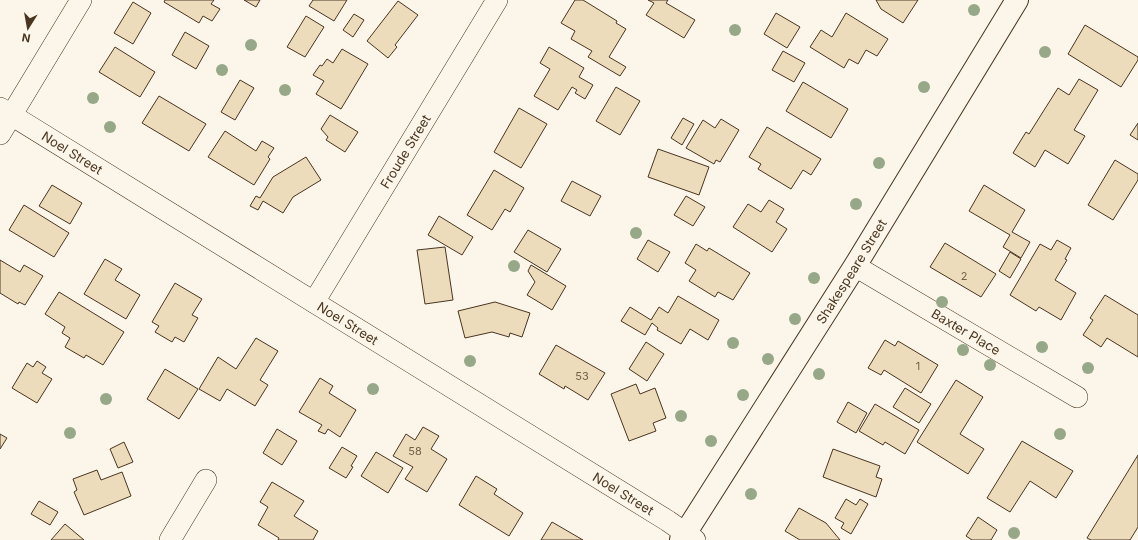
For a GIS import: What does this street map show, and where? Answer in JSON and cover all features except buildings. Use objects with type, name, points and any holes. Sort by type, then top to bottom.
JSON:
[{"type":"street","points":[[0,134],[6,111],[81,0]]},
{"type":"street","name":"Froude Street","points":[[314,302],[497,0]]},
{"type":"street","name":"Shakespeare Street","points":[[687,538],[1017,0]]},
{"type":"street","name":"Noel Street","points":[[6,111],[668,521],[687,538]]},
{"type":"street","name":"Baxter Place","points":[[855,266],[1077,397]]},
{"type":"street","points":[[170,540],[206,480]]}]
